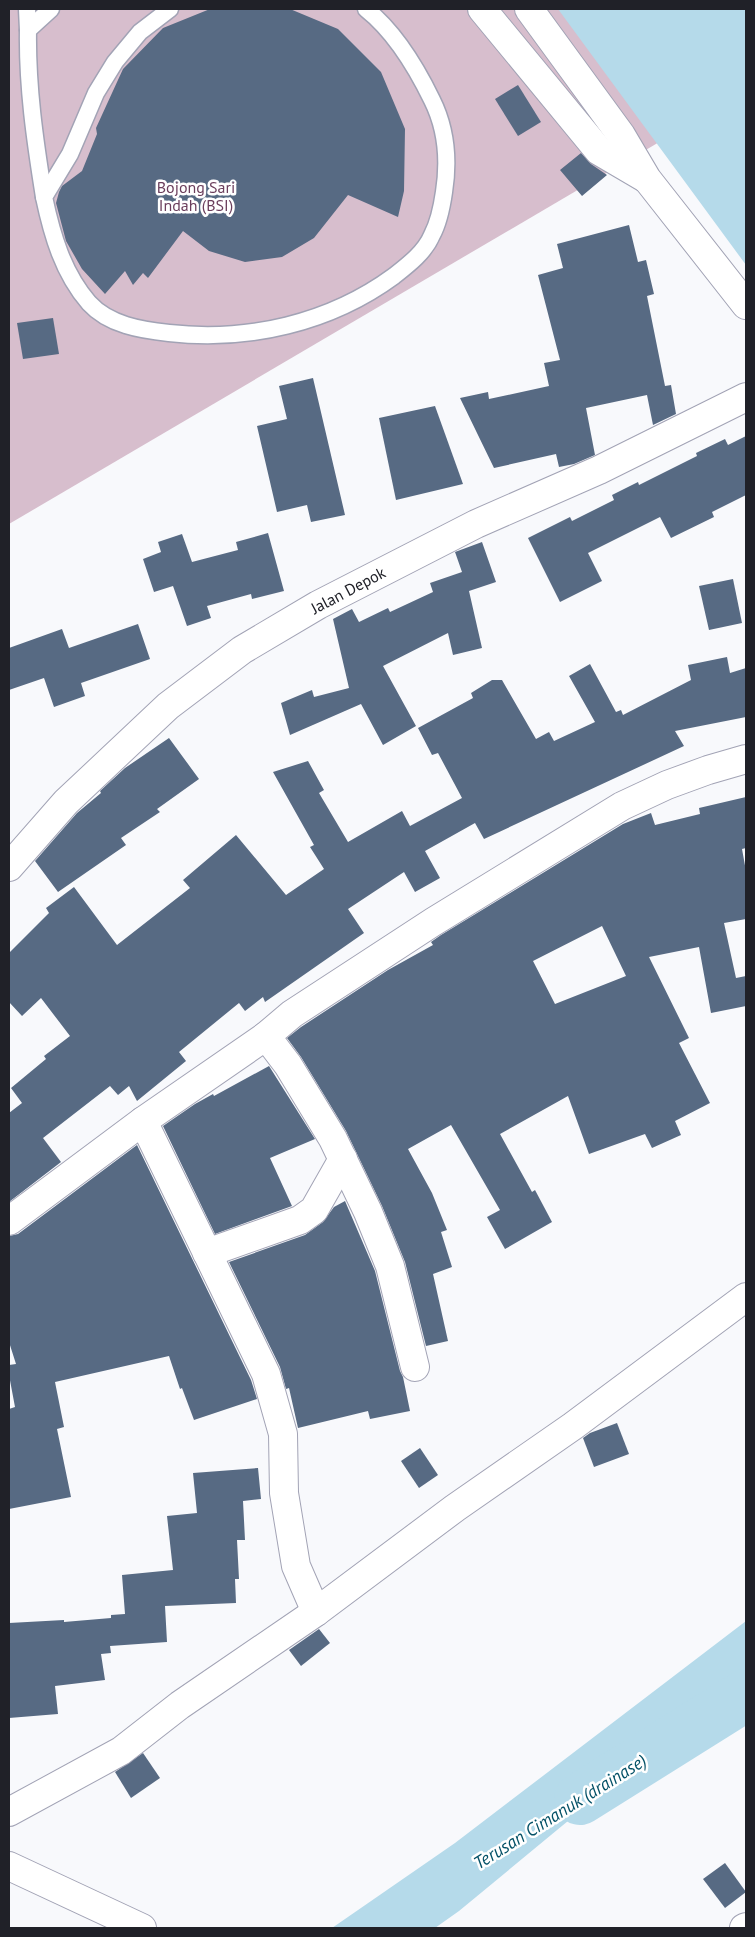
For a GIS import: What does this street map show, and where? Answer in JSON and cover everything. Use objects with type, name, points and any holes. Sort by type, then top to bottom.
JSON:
[{"type":"street","points":[[482,9],[599,151],[647,178]]},
{"type":"street","points":[[528,9],[622,135],[647,178],[746,305]]},
{"type":"street","name":"Jalan Depok","points":[[9,867],[66,802],[168,706],[242,650],[318,605],[476,524],[607,466],[746,397]]},
{"type":"street","points":[[9,1221],[143,1121],[266,1036],[292,1014],[433,922],[622,806],[667,785],[746,759]]},
{"type":"street","points":[[266,1036],[288,1065],[333,1139],[368,1212],[390,1266],[415,1367]]},
{"type":"street","points":[[143,1121],[266,1374],[283,1434],[284,1493],[296,1566],[316,1612]]},
{"type":"street","points":[[207,1253],[300,1220],[314,1210],[343,1159]]},
{"type":"street","points":[[9,1812],[121,1751],[180,1705],[316,1612],[455,1508],[574,1426],[746,1296]]},
{"type":"street","points":[[9,1866],[142,1928]]},
{"type":"lane","points":[[27,9],[28,66],[32,118],[51,231],[66,270],[90,304],[114,321],[140,330],[218,336],[268,330],[330,313],[362,298],[412,262],[432,236],[442,208],[447,177],[446,146],[439,114],[425,84],[409,57],[375,16],[366,9]]},
{"type":"lane","points":[[28,30],[50,9]]},
{"type":"lane","points":[[44,197],[70,154],[96,93],[115,62],[140,32],[170,9]]},
{"type":"green space","name":"Bojong Sari Indah (BSI)","points":[[9,9],[565,9],[661,141],[9,524]]},
{"type":"water","points":[[558,9],[746,9],[746,265]]},
{"type":"water","points":[[746,1621],[746,1674],[459,1911],[435,1928],[332,1928],[455,1843]]},
{"type":"building","points":[[210,9],[290,9],[338,29],[381,72],[405,129],[404,191],[398,217],[348,195],[314,238],[282,257],[245,262],[209,251],[183,231],[148,278],[143,273],[133,285],[125,271],[105,294],[82,269],[66,241],[56,203],[59,192],[62,186],[82,171],[97,134],[96,128],[123,69],[163,28]]},
{"type":"building","points":[[518,85],[541,122],[518,136],[495,99]]},
{"type":"building","points":[[581,153],[591,164],[607,175],[582,196],[560,170]]},
{"type":"building","points":[[629,225],[638,262],[646,260],[654,294],[647,296],[665,386],[671,385],[676,414],[653,425],[647,395],[586,408],[595,455],[574,464],[559,467],[556,454],[494,468],[460,398],[488,392],[489,399],[549,386],[544,363],[560,360],[538,275],[563,268],[557,244]]},
{"type":"building","points":[[53,318],[59,354],[23,359],[17,323]]},
{"type":"building","points":[[313,378],[345,515],[311,522],[307,505],[277,512],[257,426],[287,419],[279,386]]},
{"type":"building","points":[[435,406],[463,484],[396,500],[379,418]]},
{"type":"building","points":[[746,436],[746,495],[712,512],[714,517],[671,538],[660,517],[588,553],[602,581],[560,602],[528,538],[570,517],[572,521],[614,500],[612,495],[638,482],[639,485],[697,456],[696,453],[725,439],[728,445]]},
{"type":"building","points":[[268,533],[284,591],[252,599],[251,594],[207,606],[211,618],[187,626],[173,586],[154,592],[143,559],[161,552],[158,542],[182,534],[192,562],[238,550],[236,542]]},
{"type":"building","points":[[482,542],[496,582],[469,591],[482,648],[453,655],[448,633],[383,666],[416,726],[383,745],[361,704],[290,735],[281,703],[312,690],[314,697],[349,688],[333,619],[352,609],[359,622],[388,608],[390,612],[433,592],[430,583],[462,572],[455,552]]},
{"type":"building","points":[[733,579],[742,623],[709,630],[699,586]]},
{"type":"building","points":[[138,624],[150,659],[81,683],[85,696],[54,707],[44,678],[9,690],[9,648],[62,629],[69,648]]},
{"type":"building","points":[[727,657],[730,673],[746,668],[746,717],[675,731],[684,746],[484,839],[475,823],[425,851],[440,878],[415,892],[404,872],[348,909],[364,933],[265,1002],[263,997],[245,1011],[239,1003],[179,1052],[186,1061],[137,1101],[129,1086],[118,1095],[110,1086],[43,1138],[61,1162],[9,1202],[9,1113],[22,1103],[11,1088],[46,1059],[44,1056],[70,1036],[41,998],[22,1016],[9,1002],[9,953],[49,913],[46,908],[74,887],[117,945],[190,888],[183,880],[236,835],[286,895],[324,869],[310,847],[314,845],[273,772],[308,761],[324,790],[319,793],[348,842],[402,811],[410,826],[462,798],[438,753],[432,755],[418,728],[473,698],[471,693],[492,680],[502,680],[536,739],[549,732],[554,741],[595,722],[569,676],[590,664],[616,712],[621,710],[623,715],[691,680],[688,665]]},
{"type":"building","points":[[169,738],[199,779],[157,809],[160,812],[121,838],[126,845],[58,892],[35,861],[77,813],[101,793],[100,791],[125,768]]},
{"type":"building","points":[[746,797],[746,848],[742,849],[746,871],[746,919],[724,923],[736,978],[746,976],[746,1006],[711,1013],[699,947],[649,957],[689,1038],[679,1043],[710,1103],[675,1121],[681,1135],[652,1148],[645,1134],[589,1154],[568,1096],[500,1134],[532,1192],[535,1190],[552,1222],[505,1249],[487,1217],[500,1210],[451,1125],[408,1149],[432,1193],[447,1230],[441,1232],[452,1267],[433,1274],[448,1341],[426,1346],[405,1262],[382,1206],[346,1131],[301,1057],[287,1038],[388,970],[433,945],[431,942],[441,935],[623,824],[651,813],[655,825],[700,814],[699,808]],"holes":[[[602,926],[626,976],[555,1004],[533,961]]]},
{"type":"building","points":[[269,1066],[315,1139],[270,1158],[292,1206],[215,1234],[163,1126],[195,1104],[213,1094],[214,1096]]},
{"type":"building","points":[[137,1145],[251,1380],[257,1399],[194,1420],[182,1388],[180,1389],[169,1356],[55,1382],[64,1427],[57,1429],[71,1497],[9,1509],[9,1409],[15,1407],[9,1365],[16,1364],[9,1342],[9,1236],[18,1234]]},
{"type":"building","points":[[345,1201],[375,1271],[410,1411],[370,1419],[368,1411],[298,1428],[289,1388],[286,1389],[280,1367],[229,1262],[305,1235],[323,1222],[334,1207]]},
{"type":"building","points":[[617,1423],[629,1454],[594,1467],[583,1438],[590,1433]]},
{"type":"building","points":[[420,1448],[438,1475],[419,1488],[401,1461]]},
{"type":"building","points":[[258,1468],[261,1499],[243,1501],[245,1540],[237,1540],[239,1579],[235,1579],[236,1603],[165,1606],[167,1642],[110,1646],[111,1653],[101,1654],[105,1680],[55,1686],[58,1714],[9,1718],[9,1623],[64,1620],[64,1622],[111,1618],[111,1615],[125,1614],[122,1575],[173,1570],[167,1516],[197,1513],[193,1473]]},
{"type":"building","points":[[319,1629],[330,1643],[301,1666],[289,1650]]},
{"type":"building","points":[[143,1753],[160,1778],[131,1798],[115,1772]]},
{"type":"building","points":[[725,1863],[746,1892],[725,1908],[703,1879]]},
{"type":"waterway","name":"Terusan Cimanuk (drainase)","points":[[580,1799],[746,1695]]}]
